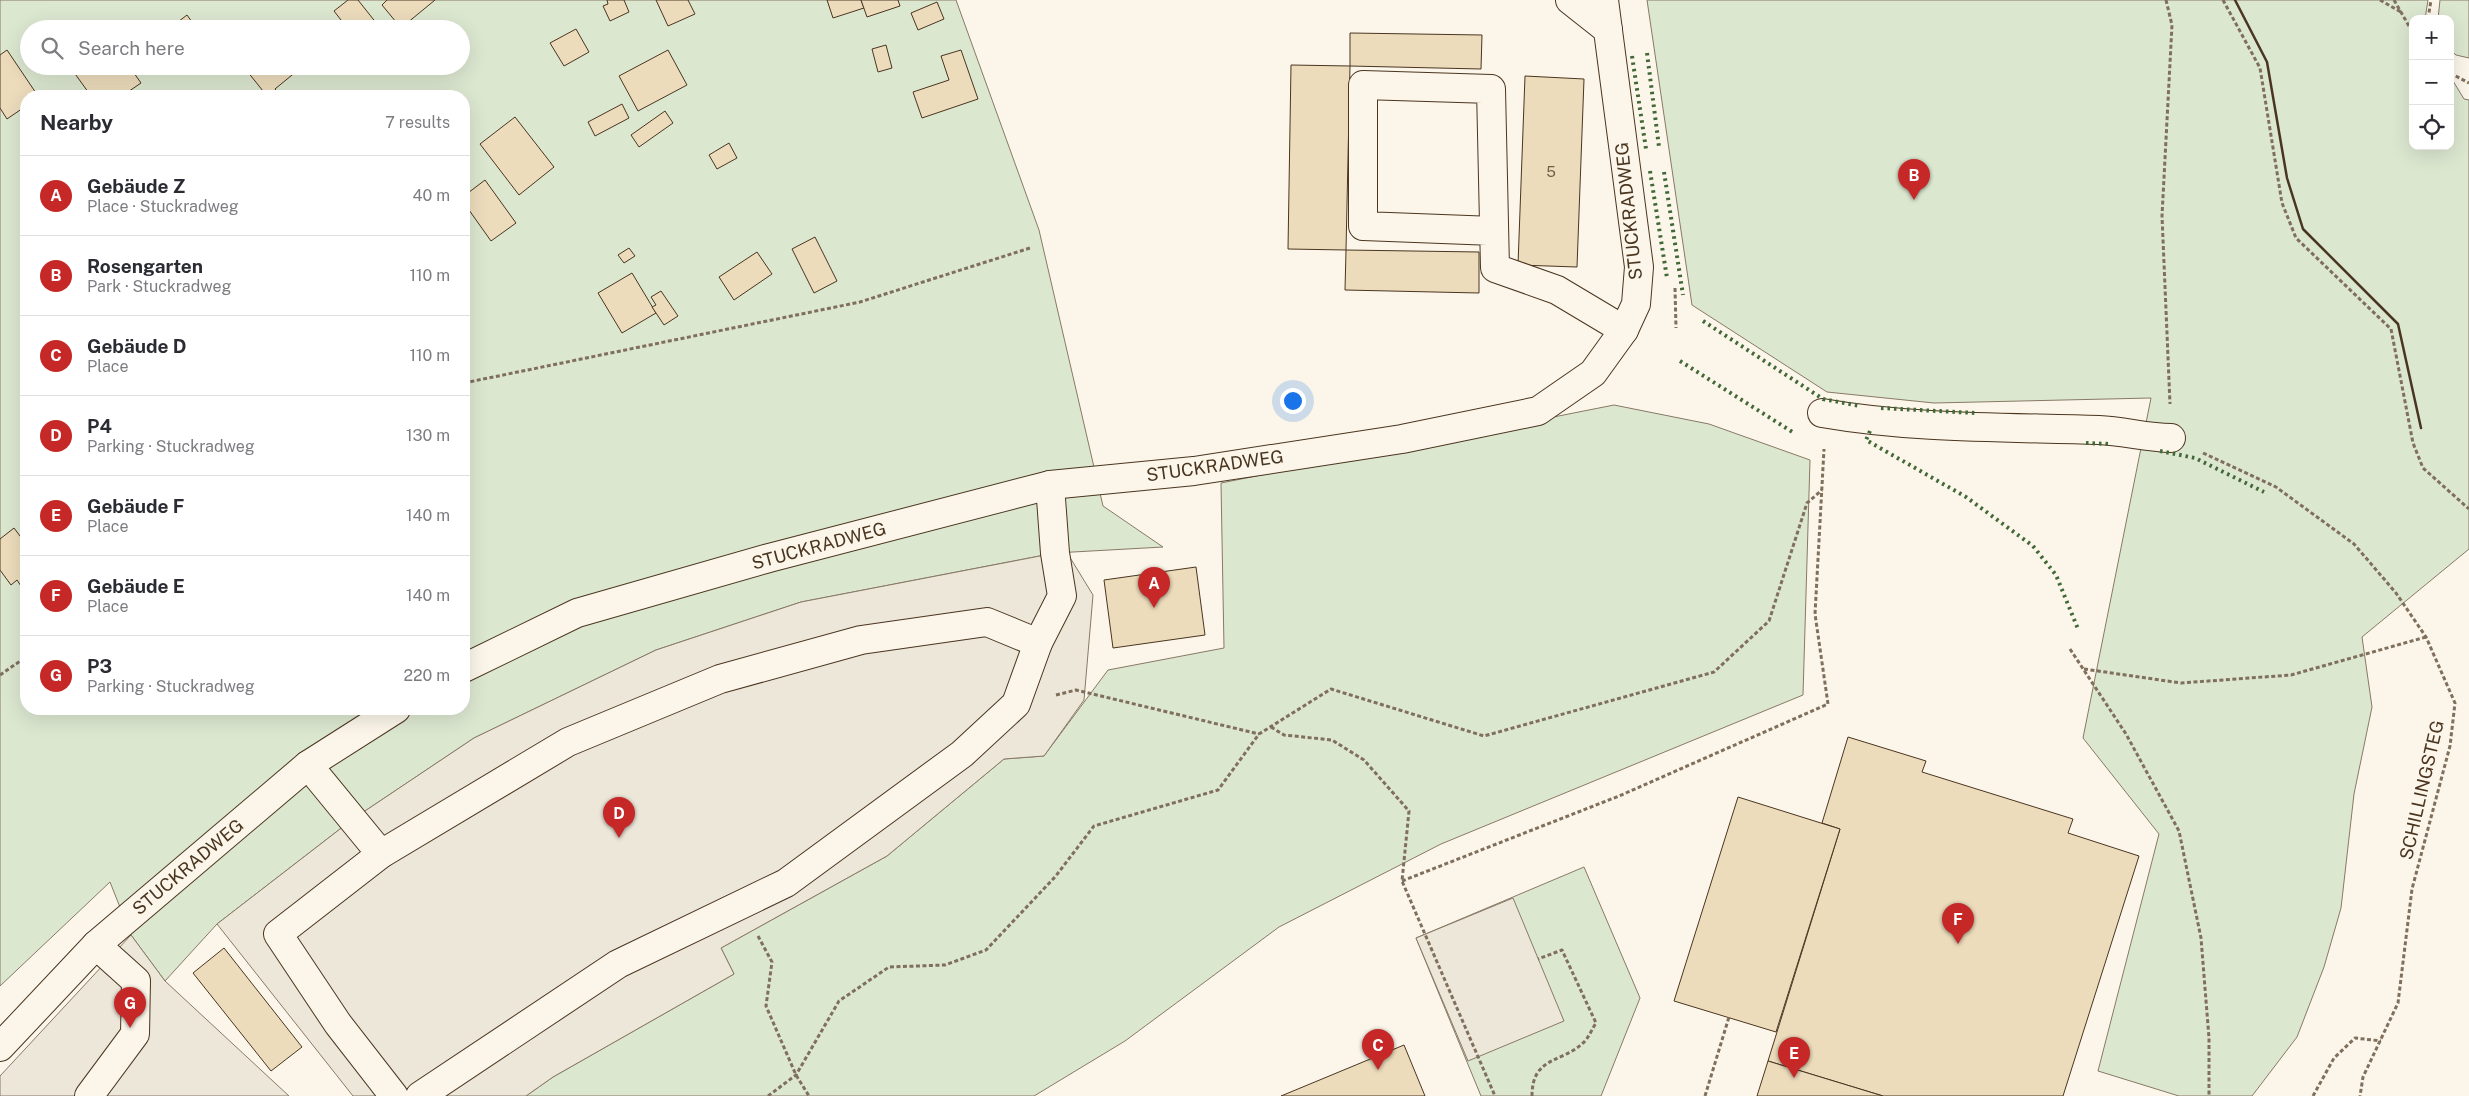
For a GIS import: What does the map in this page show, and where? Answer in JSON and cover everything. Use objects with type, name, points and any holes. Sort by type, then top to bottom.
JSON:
[{"type":"street","points":[[1570,0],[1608,30]]},
{"type":"street","name":"STUCKRADWEG","points":[[470,665],[577,613],[769,558],[1050,485],[1203,470],[1402,439],[1538,411],[1592,373],[1624,330],[1636,304],[1639,267],[1604,0]]},
{"type":"street","points":[[1494,230],[1363,226],[1363,85],[1492,89],[1495,268],[1558,290],[1624,330]]},
{"type":"street","points":[[1822,413],[1868,421],[2103,430],[2151,438],[2171,438]]},
{"type":"street","points":[[420,1096],[618,964],[786,883],[954,760],[1016,704],[1038,644],[1062,596],[1055,552],[1050,485]]},
{"type":"street","points":[[394,1096],[338,1024],[278,934],[381,854],[568,742],[720,680],[861,640],[987,622],[1038,644]]},
{"type":"street","name":"STUCKRADWEG","points":[[0,1048],[96,945],[308,765],[387,715]]},
{"type":"street","points":[[308,765],[381,854]]},
{"type":"street","points":[[89,1096],[135,1034],[136,981],[96,945]]},
{"type":"path","points":[[2166,0],[2172,25],[2162,216],[2171,438]]},
{"type":"path","points":[[2223,0],[2260,68],[2282,203],[2296,238],[2391,329],[2413,444],[2423,468],[2469,509]]},
{"type":"path","points":[[2380,0],[2402,13]]},
{"type":"path","points":[[2394,0],[2409,26]]},
{"type":"path","points":[[2429,15],[2431,0]]},
{"type":"path","points":[[2454,75],[2469,83]]},
{"type":"path","points":[[470,382],[860,302],[1030,248]]},
{"type":"path","points":[[1402,881],[1619,796],[1828,704],[1815,614],[1824,463],[1822,413]]},
{"type":"path","name":"SCHILLINGSTEG","points":[[2171,438],[2276,487],[2354,544],[2396,593],[2426,637],[2455,704],[2450,746],[2412,889],[2398,1003],[2363,1077],[2360,1096]]},
{"type":"path","points":[[768,1096],[796,1075],[839,1002],[889,968],[945,965],[986,950],[1055,876],[1094,826],[1218,790],[1259,734],[1331,689],[1484,736],[1714,672],[1769,621],[1807,504],[1822,490]]},
{"type":"path","points":[[2084,669],[2181,683],[2291,675],[2426,637]]},
{"type":"path","points":[[2070,649],[2126,734],[2179,831],[2201,938],[2209,1038],[2209,1096]]},
{"type":"path","points":[[0,675],[20,660]]},
{"type":"path","points":[[1016,704],[1076,690],[1259,734]]},
{"type":"path","points":[[1271,727],[1284,735],[1332,740],[1364,760],[1409,811],[1402,881],[1495,1096]]},
{"type":"path","points":[[741,905],[772,962],[766,1006],[796,1075],[809,1096]]},
{"type":"path","points":[[1532,1096],[1532,1083],[1545,1064],[1583,1044],[1596,1023],[1562,950],[1538,958]]},
{"type":"path","points":[[1705,1096],[1729,1017]]},
{"type":"path","points":[[2313,1096],[2334,1058],[2355,1038],[2381,1041]]},
{"type":"green space","points":[[0,0],[956,0],[1039,230],[1103,506],[1163,547],[1055,553],[801,602],[656,650],[474,738],[353,819],[217,924],[165,981],[131,935],[110,882],[0,986]]},
{"type":"green space","points":[[1647,0],[2428,0],[2426,15],[2409,15],[2409,150],[2454,150],[2454,83],[2464,99],[2469,100],[2469,549],[2362,637],[2372,707],[2354,794],[2341,908],[2324,967],[2297,1037],[2252,1096],[2179,1096],[2098,1071],[2159,834],[2083,738],[2151,398],[1934,403],[1827,392],[1692,305]]},
{"type":"green space","points":[[2440,0],[2469,0],[2469,58],[2454,53],[2454,15],[2438,15]]},
{"type":"green space","points":[[1614,405],[1709,424],[1810,460],[1803,695],[1441,844],[1279,927],[1125,1041],[1034,1096],[526,1096],[553,1077],[734,974],[721,948],[887,856],[1004,759],[1044,756],[1108,670],[1224,648],[1221,483]]},
{"type":"green space","points":[[1584,867],[1640,998],[1601,1096],[1481,1096],[1416,938]]},
{"type":"shaded area","points":[[1066,551],[1093,595],[1084,700],[1044,756],[1004,759],[887,856],[721,948],[734,974],[553,1077],[526,1096],[353,1096],[217,924],[353,819],[474,738],[656,650],[801,602]]},
{"type":"shaded area","points":[[1513,898],[1564,1021],[1468,1061],[1416,938]]},
{"type":"shaded area","points":[[131,935],[165,981],[289,1096],[0,1096],[0,1076]]},
{"type":"building","points":[[348,0],[358,0],[374,20],[341,20],[334,11]]},
{"type":"building","points":[[387,0],[435,0],[411,20],[394,20],[382,5]]},
{"type":"building","points":[[607,0],[624,0],[629,12],[610,21],[603,6],[608,4]]},
{"type":"building","points":[[656,0],[688,0],[695,14],[668,26]]},
{"type":"building","points":[[827,0],[861,0],[864,8],[833,18]]},
{"type":"building","points":[[861,0],[898,0],[900,6],[867,17]]},
{"type":"building","points":[[937,2],[944,19],[918,30],[911,13]]},
{"type":"building","points":[[187,15],[191,20],[180,20]]},
{"type":"building","points":[[576,29],[589,52],[564,66],[550,43]]},
{"type":"building","points":[[1350,33],[1482,35],[1481,69],[1350,66]]},
{"type":"building","points":[[886,45],[892,68],[878,72],[872,49]]},
{"type":"building","points":[[7,50],[20,69],[20,75],[24,75],[34,90],[20,90],[20,110],[7,119],[0,108],[0,55]]},
{"type":"building","points":[[668,50],[687,85],[638,111],[619,76]]},
{"type":"building","points":[[961,50],[978,99],[922,118],[913,92],[949,80],[941,56]]},
{"type":"building","points":[[1291,65],[1350,66],[1346,250],[1288,249]]},
{"type":"building","points":[[76,75],[135,75],[141,83],[131,90],[87,90]]},
{"type":"building","points":[[250,75],[292,75],[276,90],[262,90]]},
{"type":"building","points":[[1525,76],[1584,79],[1577,267],[1518,265]]},
{"type":"building","points":[[622,104],[629,118],[595,136],[588,122]]},
{"type":"building","points":[[665,111],[673,123],[639,147],[631,135]]},
{"type":"building","points":[[515,117],[554,167],[519,195],[480,144]]},
{"type":"building","points":[[729,143],[737,158],[717,169],[709,155]]},
{"type":"building","points":[[485,180],[516,223],[491,241],[470,211],[470,191]]},
{"type":"building","points":[[815,237],[837,281],[814,293],[792,249]]},
{"type":"building","points":[[629,248],[635,256],[624,263],[618,255]]},
{"type":"building","points":[[1346,250],[1479,252],[1479,293],[1345,290]]},
{"type":"building","points":[[757,252],[772,274],[734,300],[719,277]]},
{"type":"building","points":[[632,273],[656,313],[622,333],[598,293]]},
{"type":"building","points":[[661,291],[678,316],[664,325],[652,307],[656,305],[651,297]]},
{"type":"building","points":[[14,528],[20,536],[20,584],[17,580],[11,585],[0,570],[0,539]]},
{"type":"building","points":[[1196,567],[1205,635],[1113,648],[1104,580]]},
{"type":"building","points":[[1848,737],[1926,761],[1922,772],[2073,819],[2068,833],[2139,856],[2063,1096],[1883,1096],[1768,1061],[1840,829],[1822,823]]},
{"type":"building","points":[[1738,797],[1840,829],[1776,1032],[1674,1001]]},
{"type":"building","points":[[224,948],[302,1047],[271,1071],[193,973]]},
{"type":"building","points":[[1404,1045],[1425,1096],[1281,1096]]},
{"type":"building","points":[[1768,1061],[1883,1096],[1757,1096]]},
{"type":"hedge","points":[[1647,53],[1659,147]]},
{"type":"hedge","points":[[1632,56],[1646,149]]},
{"type":"hedge","points":[[1650,171],[1667,278]]},
{"type":"hedge","points":[[1664,172],[1683,295]]},
{"type":"hedge","points":[[1703,321],[1823,399],[1860,406]]},
{"type":"hedge","points":[[1680,361],[1794,433]]},
{"type":"hedge","points":[[1881,408],[1975,413]]},
{"type":"hedge","points":[[1870,431],[1866,440],[1966,497],[2033,546],[2056,575],[2078,629]]},
{"type":"hedge","points":[[2086,443],[2109,444]]},
{"type":"hedge","points":[[2160,451],[2195,458],[2264,492]]},
{"type":"wall","points":[[2235,0],[2267,62],[2287,178],[2303,229],[2398,324],[2421,428]]},
{"type":"place","name":"Rosengarten","points":[[1914,200]]},
{"type":"place","name":"Gebäude Z","points":[[1154,608]]},
{"type":"place","name":"P4","points":[[619,838]]},
{"type":"place","name":"Gebäude E","points":[[1958,944]]},
{"type":"place","name":"P3","points":[[130,1028]]},
{"type":"place","name":"Gebäude D","points":[[1378,1070]]},
{"type":"place","name":"Gebäude F","points":[[1794,1078]]}]
